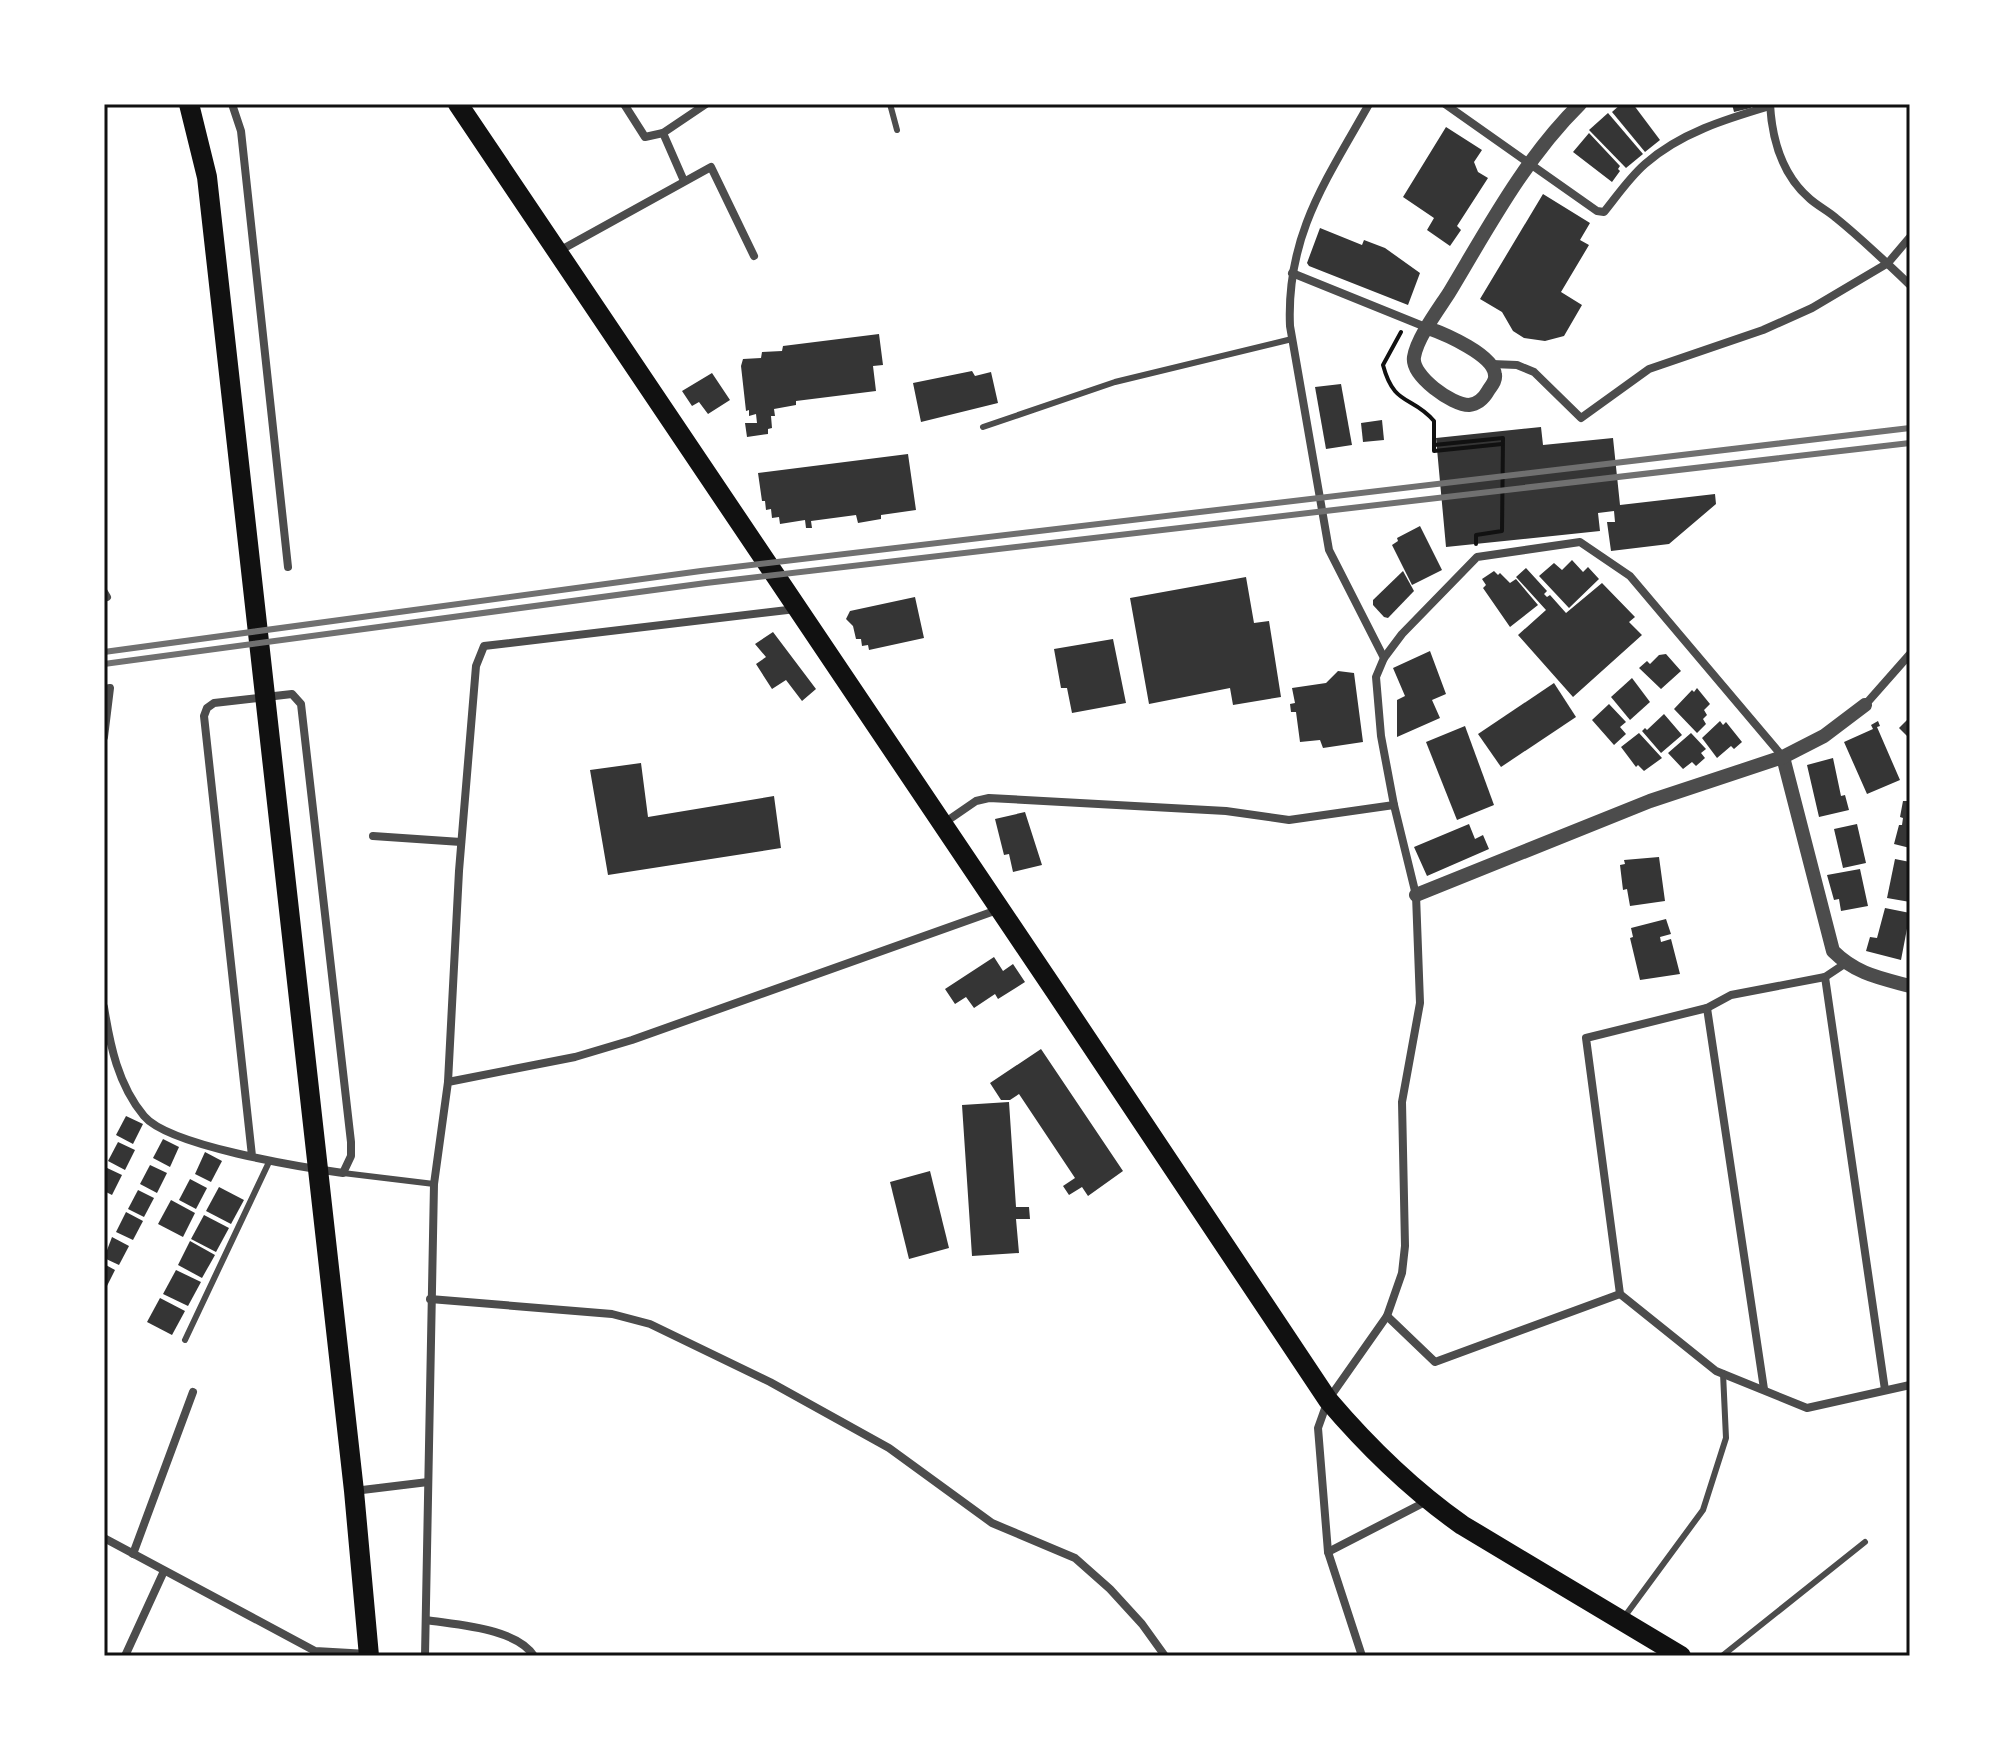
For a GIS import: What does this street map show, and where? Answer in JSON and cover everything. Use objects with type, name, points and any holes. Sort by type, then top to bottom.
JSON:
[{"type":"main road","points":[[189,104],[207,177],[319,1170],[369,1655]]},
{"type":"main road","points":[[458,104],[1328,1400],[1375,1453],[1428,1501],[1462,1525],[1681,1656]]},
{"type":"street","points":[[232,104],[241,131],[288,567]]},
{"type":"street","points":[[624,104],[645,137],[663,133],[706,104]]},
{"type":"street","points":[[1369,104],[1313,204],[1300,237],[1289,296],[1292,339],[1329,550],[1384,658]]},
{"type":"street","points":[[1445,104],[1597,211],[1604,212],[1646,163],[1686,136],[1770,105],[1771,129],[1791,178],[1809,199],[1834,216],[1910,285]]},
{"type":"street","points":[[1492,364],[1494,382],[1483,398],[1468,405],[1457,402],[1419,377],[1413,360],[1428,328],[1529,163],[1552,131],[1580,104]]},
{"type":"street","points":[[663,133],[684,181]]},
{"type":"street","points":[[558,252],[711,167],[754,256]]},
{"type":"street","points":[[1292,273],[1456,339],[1492,364],[1517,365],[1534,372],[1581,418],[1649,369],[1763,330],[1812,308],[1888,263],[1910,237]]},
{"type":"street","points":[[1362,1656],[1328,1552],[1318,1428],[1328,1400],[1387,1316],[1402,1273],[1405,1246],[1402,1102],[1420,1003],[1416,895],[1381,736],[1376,677],[1384,658],[1402,634],[1477,557],[1580,542],[1630,576],[1783,757],[1833,951],[1863,974],[1910,986]]},
{"type":"street","points":[[425,1656],[434,1184],[448,1082],[461,842],[476,666],[484,646],[791,600]]},
{"type":"street","points":[[1416,895],[1650,801],[1783,757],[1824,736],[1865,705],[1908,661]]},
{"type":"street","points":[[104,689],[110,688],[104,737]]},
{"type":"street","points":[[104,1007],[111,1048],[125,1085],[144,1116],[157,1128],[179,1137],[252,1156],[343,1173],[351,1156],[351,1142],[301,704],[292,694],[214,703],[207,708],[204,716],[252,1156]]},
{"type":"street","points":[[943,824],[976,801],[989,798],[1226,811],[1289,820],[1394,805]]},
{"type":"street","points":[[373,836],[461,842]]},
{"type":"street","points":[[448,1082],[575,1057],[632,1040],[1000,909]]},
{"type":"street","points":[[1846,963],[1825,977],[1731,995],[1707,1008],[1586,1038],[1620,1294],[1716,1371],[1807,1408],[1910,1385]]},
{"type":"street","points":[[1825,977],[1885,1390]]},
{"type":"street","points":[[1707,1008],[1764,1389]]},
{"type":"street","points":[[1387,1316],[1435,1362],[1620,1294]]},
{"type":"street","points":[[430,1299],[612,1314],[650,1324],[770,1382],[889,1448],[992,1523],[1075,1558],[1110,1589],[1142,1624],[1165,1656]]},
{"type":"street","points":[[133,1554],[193,1392]]},
{"type":"street","points":[[354,1491],[428,1482]]},
{"type":"street","points":[[1328,1552],[1428,1501]]},
{"type":"street","points":[[105,1542],[315,1651],[369,1655]]},
{"type":"street","points":[[125,1656],[164,1571]]},
{"type":"street","points":[[426,1620],[497,1632],[531,1650],[534,1656]]},
{"type":"lane","points":[[890,104],[897,130]]},
{"type":"lane","points":[[983,427],[1115,382],[1292,339]]},
{"type":"lane","points":[[185,1340],[270,1160]]},
{"type":"lane","points":[[343,1173],[434,1184]]},
{"type":"lane","points":[[1622,1620],[1703,1510],[1726,1438],[1723,1373]]},
{"type":"lane","points":[[1722,1656],[1865,1542]]},
{"type":"path","points":[[1435,445],[1434,451],[1503,441],[1502,531],[1476,535]]},
{"type":"path","points":[[1502,483],[1508,483]]},
{"type":"building","points":[[1621,104],[1633,104],[1660,140],[1645,152],[1612,112]]},
{"type":"building","points":[[1732,104],[1750,104],[1751,108],[1734,112]]},
{"type":"building","points":[[1608,113],[1643,154],[1626,168],[1589,130]]},
{"type":"building","points":[[1446,127],[1482,150],[1474,162],[1478,172],[1488,178],[1457,226],[1461,230],[1450,246],[1427,230],[1434,218],[1403,197]]},
{"type":"building","points":[[1589,133],[1620,166],[1612,182],[1573,152]]},
{"type":"building","points":[[1543,194],[1590,223],[1580,240],[1589,245],[1561,292],[1582,305],[1564,336],[1545,341],[1524,338],[1513,331],[1502,312],[1480,299]]},
{"type":"building","points":[[1320,228],[1362,245],[1364,240],[1385,248],[1420,273],[1408,305],[1309,266],[1307,263]]},
{"type":"building","points":[[879,334],[883,365],[873,366],[876,391],[796,401],[796,405],[774,409],[775,416],[771,416],[772,428],[768,429],[768,434],[747,437],[745,423],[757,423],[756,414],[749,416],[749,410],[746,411],[743,359],[761,358],[762,352],[782,351],[783,346]]},
{"type":"building","points":[[972,371],[975,376],[991,372],[998,403],[921,422],[913,383]]},
{"type":"building","points":[[712,373],[730,400],[708,414],[699,402],[692,406],[682,391]]},
{"type":"building","points":[[1341,384],[1352,445],[1326,449],[1315,387]]},
{"type":"building","points":[[1382,420],[1384,440],[1363,442],[1361,423]]},
{"type":"building","points":[[1541,427],[1543,445],[1613,438],[1620,505],[1715,494],[1716,504],[1669,544],[1611,551],[1607,522],[1615,522],[1614,511],[1598,513],[1600,531],[1446,547],[1436,438]]},
{"type":"building","points":[[908,454],[916,510],[881,515],[881,519],[858,523],[856,515],[811,521],[812,528],[806,528],[805,520],[780,524],[779,517],[772,518],[771,509],[766,510],[765,501],[762,501],[758,473]]},
{"type":"building","points":[[1420,526],[1442,570],[1412,585],[1392,545],[1398,541],[1397,538]]},
{"type":"building","points":[[1572,560],[1583,572],[1588,567],[1599,579],[1569,608],[1539,576],[1554,563],[1562,570]]},
{"type":"building","points":[[1526,568],[1547,591],[1544,594],[1547,597],[1550,595],[1566,613],[1602,583],[1635,617],[1629,622],[1642,635],[1573,697],[1518,635],[1546,610],[1516,577]]},
{"type":"building","points":[[1403,571],[1414,591],[1388,618],[1384,617],[1373,605],[1373,600]]},
{"type":"building","points":[[1494,571],[1510,583],[1516,579],[1538,605],[1510,627],[1483,588],[1486,585],[1482,579]]},
{"type":"building","points":[[1246,577],[1254,623],[1269,621],[1281,697],[1233,705],[1230,688],[1149,704],[1130,598]]},
{"type":"building","points":[[915,597],[924,638],[869,650],[868,645],[862,646],[861,639],[856,639],[853,626],[846,619],[850,611]]},
{"type":"building","points":[[773,632],[816,689],[802,701],[786,680],[772,689],[756,664],[766,657],[755,644]]},
{"type":"building","points":[[1113,639],[1126,703],[1072,713],[1067,688],[1061,688],[1054,649]]},
{"type":"building","points":[[1430,651],[1446,694],[1432,700],[1440,718],[1397,737],[1397,700],[1405,696],[1393,668]]},
{"type":"building","points":[[1666,654],[1681,671],[1661,689],[1639,668],[1647,661],[1650,664],[1659,655]]},
{"type":"building","points":[[1338,671],[1354,673],[1363,742],[1323,748],[1320,740],[1300,742],[1296,712],[1291,712],[1290,704],[1295,703],[1292,688],[1326,683]]},
{"type":"building","points":[[1632,678],[1650,702],[1630,720],[1611,697]]},
{"type":"building","points":[[1554,683],[1576,717],[1501,767],[1478,734]]},
{"type":"building","points":[[1697,688],[1710,704],[1704,710],[1706,724],[1697,733],[1674,709]]},
{"type":"building","points":[[1609,704],[1626,722],[1620,727],[1626,734],[1614,745],[1592,720]]},
{"type":"building","points":[[1664,714],[1682,735],[1661,753],[1642,731]]},
{"type":"building","points":[[1910,717],[1910,739],[1899,728]]},
{"type":"building","points":[[1720,721],[1723,725],[1726,722],[1742,742],[1734,749],[1731,746],[1717,758],[1702,738]]},
{"type":"building","points":[[1878,721],[1880,726],[1877,727],[1900,780],[1867,794],[1844,742],[1873,729],[1871,725]]},
{"type":"building","points":[[1465,726],[1494,805],[1457,820],[1426,742]]},
{"type":"building","points":[[1639,733],[1662,758],[1644,771],[1638,765],[1636,767],[1621,747]]},
{"type":"building","points":[[1691,733],[1706,749],[1701,753],[1705,758],[1696,766],[1692,762],[1683,769],[1668,753]]},
{"type":"building","points":[[1833,758],[1841,796],[1845,795],[1849,810],[1819,817],[1807,765]]},
{"type":"building","points":[[641,763],[648,817],[774,796],[781,848],[608,875],[590,770]]},
{"type":"building","points":[[1903,801],[1910,801],[1910,848],[1894,844],[1899,825],[1902,825]]},
{"type":"building","points":[[1025,812],[1042,865],[1013,872],[1009,854],[1004,855],[995,819]]},
{"type":"building","points":[[1469,824],[1475,839],[1483,835],[1489,849],[1427,876],[1414,847]]},
{"type":"building","points":[[1857,824],[1866,863],[1843,868],[1834,829]]},
{"type":"building","points":[[1659,857],[1665,901],[1630,906],[1627,889],[1623,890],[1620,865],[1625,864],[1624,860]]},
{"type":"building","points":[[1895,859],[1910,862],[1910,902],[1887,898]]},
{"type":"building","points":[[1860,869],[1868,906],[1841,911],[1839,899],[1834,900],[1827,875]]},
{"type":"building","points":[[1885,908],[1910,913],[1901,960],[1866,951],[1870,937],[1877,938]]},
{"type":"building","points":[[1666,919],[1671,934],[1660,937],[1661,942],[1671,939],[1680,974],[1640,980],[1630,938],[1633,937],[1631,928]]},
{"type":"building","points":[[994,957],[1003,971],[1013,964],[1025,982],[998,999],[995,994],[974,1008],[966,997],[955,1004],[945,989]]},
{"type":"building","points":[[1041,1049],[1123,1171],[1088,1196],[1082,1187],[1069,1195],[1063,1186],[1075,1178],[1019,1094],[1010,1100],[1001,1100],[990,1083]]},
{"type":"building","points":[[1009,1102],[1016,1207],[1029,1207],[1030,1219],[1016,1219],[1019,1253],[972,1256],[962,1105]]},
{"type":"building","points":[[126,1116],[143,1124],[133,1144],[116,1135]]},
{"type":"building","points":[[163,1139],[179,1147],[170,1167],[153,1158]]},
{"type":"building","points":[[118,1142],[135,1150],[125,1170],[108,1161]]},
{"type":"building","points":[[205,1152],[222,1161],[211,1182],[195,1174]]},
{"type":"building","points":[[150,1165],[167,1173],[157,1193],[140,1184]]},
{"type":"building","points":[[105,1167],[122,1175],[112,1195],[104,1191]]},
{"type":"building","points":[[930,1171],[949,1248],[909,1259],[890,1182]]},
{"type":"building","points":[[190,1179],[207,1188],[196,1209],[179,1200]]},
{"type":"building","points":[[219,1187],[244,1200],[231,1224],[206,1211]]},
{"type":"building","points":[[138,1190],[154,1198],[144,1217],[128,1209]]},
{"type":"building","points":[[171,1200],[195,1213],[183,1237],[158,1224]]},
{"type":"building","points":[[126,1212],[143,1221],[133,1240],[116,1232]]},
{"type":"building","points":[[204,1215],[229,1228],[216,1252],[191,1239]]},
{"type":"building","points":[[112,1237],[129,1246],[119,1265],[104,1258]]},
{"type":"building","points":[[190,1241],[215,1255],[202,1278],[178,1265]]},
{"type":"building","points":[[104,1264],[115,1270],[104,1292]]},
{"type":"building","points":[[176,1270],[201,1282],[188,1306],[163,1294]]},
{"type":"building","points":[[160,1298],[185,1311],[172,1335],[147,1322]]},
{"type":"railway","points":[[104,652],[701,571],[1910,428]]},
{"type":"railway","points":[[104,664],[706,583],[1910,443]]}]
